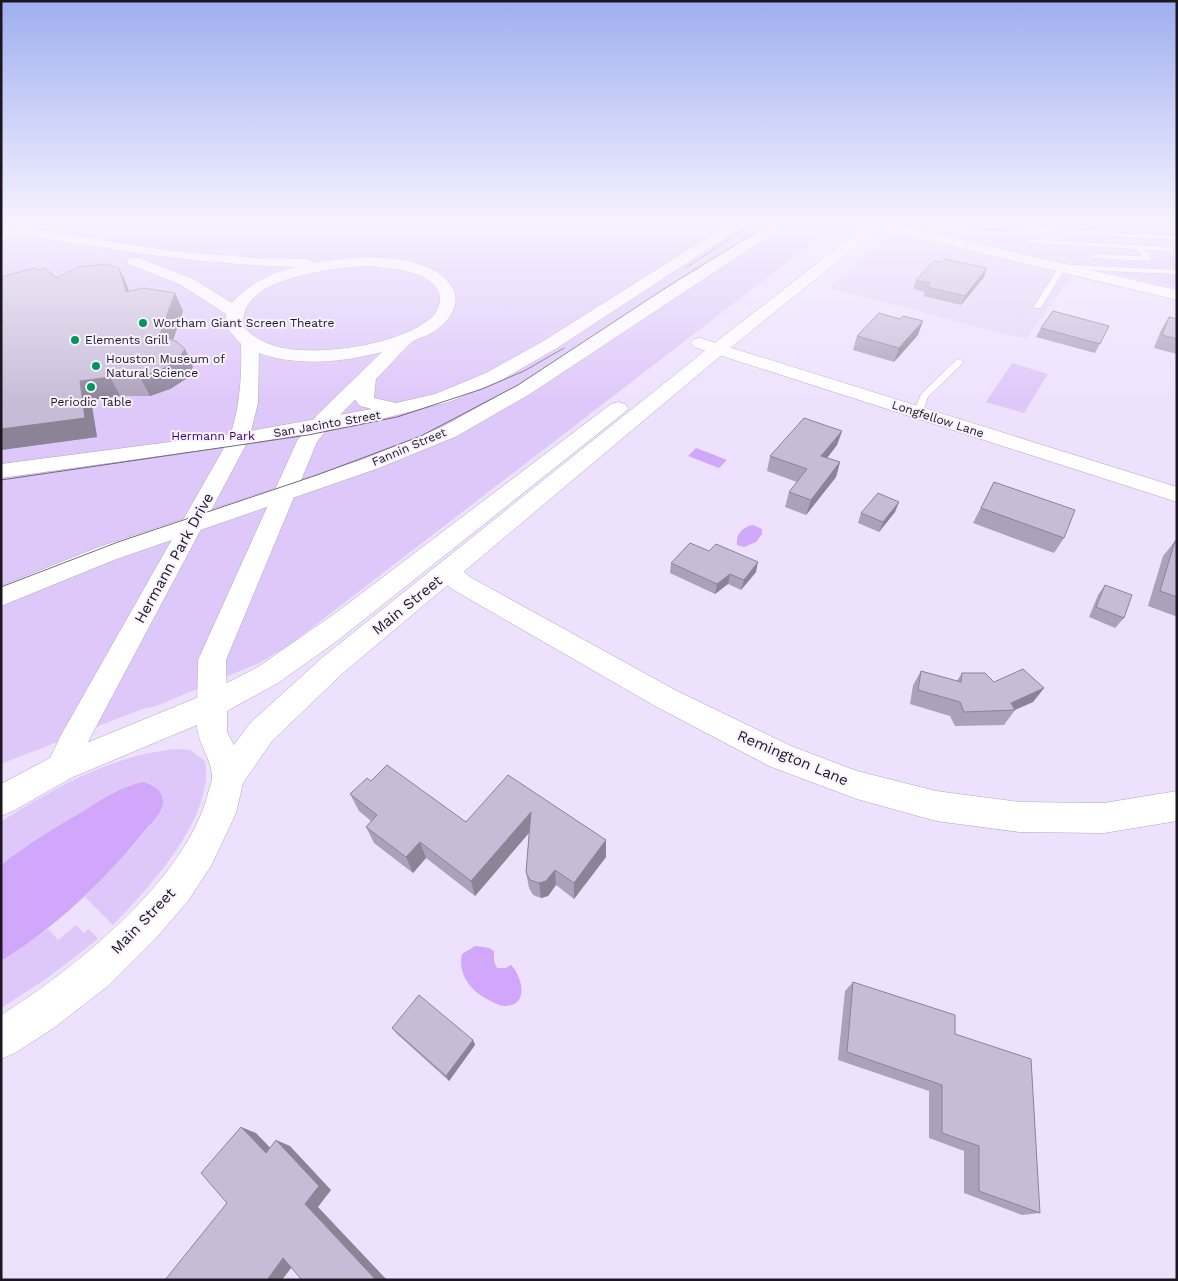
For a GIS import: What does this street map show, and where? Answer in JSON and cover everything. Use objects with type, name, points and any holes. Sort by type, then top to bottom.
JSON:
[{"type":"main road","points":[[190,284],[235,312]]},
{"type":"main road","points":[[266,284],[245,298],[235,312],[236,328],[250,342],[267,349],[290,354],[319,356],[348,354],[379,348],[406,340],[427,328],[441,316],[448,304],[447,291],[441,284]]},
{"type":"main road","name":"San Jacinto Street","points":[[1,471],[239,439],[318,426],[398,410],[442,398],[493,377],[551,344],[645,284]]},
{"type":"main road","name":"Fannin Street","points":[[1,596],[104,554],[283,495],[426,442],[496,406],[544,377],[685,284]]},
{"type":"main road","name":"Main Street","points":[[4,1040],[94,972],[143,924],[174,889],[203,846],[219,813],[228,778],[261,732],[333,665],[448,572],[782,284]]},
{"type":"main road","name":"Main Street","points":[[212,718],[248,686],[308,648],[573,444],[794,284]]},
{"type":"main road","points":[[1132,284],[1177,294]]},
{"type":"main road","points":[[228,778],[212,718],[212,660],[307,441],[318,426],[406,340]]},
{"type":"main road","name":"Hermann Park Drive","points":[[63,765],[76,735],[239,439],[250,397],[250,342]]},
{"type":"main road","name":"Longfellow Lane","points":[[709,346],[1177,495]]},
{"type":"main road","points":[[367,378],[364,398],[367,402],[398,410]]},
{"type":"main road","name":"Remington Lane","points":[[448,572],[461,583],[665,698],[780,756],[857,785],[936,806],[1019,817],[1104,818],[1177,806]]},
{"type":"main road","points":[[1,801],[63,765],[136,734],[175,721],[198,724],[212,718]]},
{"type":"lane","points":[[1038,306],[1049,284]]},
{"type":"lane","points":[[918,413],[924,396],[959,362]]},
{"type":"shaded area","points":[[833,284],[1066,284],[1026,339],[828,288]]},
{"type":"shaded area","points":[[1154,284],[1177,284],[1177,289]]},
{"type":"shaded area","points":[[696,448],[727,460],[719,468],[688,456]]},
{"type":"shaded area","points":[[753,525],[762,529],[762,534],[756,542],[744,547],[737,545],[741,531]]},
{"type":"shaded area","points":[[143,782],[157,789],[163,798],[162,806],[155,819],[95,887],[41,934],[1,961],[1,865],[42,836],[106,797]]},
{"type":"shaded area","points":[[475,946],[489,948],[494,951],[494,961],[497,968],[506,968],[511,965],[515,970],[522,990],[518,1001],[513,1005],[499,1005],[486,999],[468,984],[462,970],[462,954]]},
{"type":"green space","name":"Hermann Park","points":[[1,284],[759,284],[288,646],[259,663],[156,706],[142,709],[1,764]]},
{"type":"green space","points":[[1164,284],[1177,284],[1177,287]]},
{"type":"green space","points":[[1012,363],[1048,374],[1024,413],[986,402]]},
{"type":"green space","points":[[178,749],[190,750],[205,761],[205,783],[200,805],[190,828],[161,872],[113,925],[85,897],[142,836],[160,810],[163,799],[160,792],[153,785],[130,785],[59,825],[20,850],[1,865],[1,822],[7,818],[47,794],[110,764],[132,757]]},
{"type":"green space","points":[[76,925],[84,933],[89,929],[98,939],[46,979],[1,1008],[1,961],[48,929],[58,940]]},
{"type":"building","name":"Houston Museum of Natural Science","points":[[1,284],[124,284],[126,292],[143,288],[175,293],[160,334],[177,342],[185,349],[178,360],[161,370],[140,377],[110,377],[80,381],[85,418],[1,429]]},
{"type":"building","points":[[929,284],[975,284],[965,296],[927,287]]},
{"type":"building","points":[[1053,311],[1109,326],[1100,344],[1041,328]]},
{"type":"building","points":[[879,313],[900,319],[903,316],[923,321],[899,348],[857,336]]},
{"type":"building","points":[[1169,317],[1177,319],[1177,339],[1162,335]]},
{"type":"building","points":[[804,418],[842,431],[821,456],[840,462],[811,500],[789,492],[807,469],[770,456]]},
{"type":"building","points":[[994,482],[1075,510],[1064,538],[981,508]]},
{"type":"building","points":[[878,493],[899,502],[883,522],[861,513]]},
{"type":"building","points":[[1175,541],[1177,541],[1177,597],[1160,591]]},
{"type":"building","points":[[690,543],[709,551],[716,544],[758,562],[744,580],[730,574],[717,584],[671,563]]},
{"type":"building","points":[[1105,585],[1132,595],[1124,618],[1096,607]]},
{"type":"building","points":[[1023,669],[1044,688],[1011,703],[1015,710],[964,712],[960,702],[918,690],[921,671],[961,682],[962,673],[985,673],[994,682]]},
{"type":"building","points":[[387,765],[466,822],[508,775],[606,840],[574,883],[555,870],[546,881],[539,883],[530,880],[526,872],[531,812],[471,881],[420,842],[406,857],[366,827],[377,815],[350,794],[367,778],[371,781]]},
{"type":"building","points":[[853,982],[955,1015],[955,1034],[1031,1059],[1040,1213],[979,1191],[979,1146],[942,1133],[942,1085],[847,1052]]},
{"type":"building","points":[[419,995],[473,1040],[446,1076],[392,1028]]},
{"type":"building","points":[[241,1127],[266,1153],[276,1140],[319,1186],[305,1204],[376,1280],[302,1280],[283,1258],[267,1280],[165,1280],[227,1203],[201,1173]]},
{"type":"tram line","points":[[1,587],[118,542],[317,475],[421,436],[518,385],[672,284]]},
{"type":"tram line","points":[[1,480],[308,435],[397,417],[482,389],[524,371],[564,348]]},
{"type":"place","name":"Wortham Giant Screen Theatre","points":[[143,323]]},
{"type":"place","name":"Elements Grill","points":[[75,340]]},
{"type":"place","name":"Houston Museum of Natural Science","points":[[96,366]]},
{"type":"place","name":"Periodic Table","points":[[91,387]]}]
